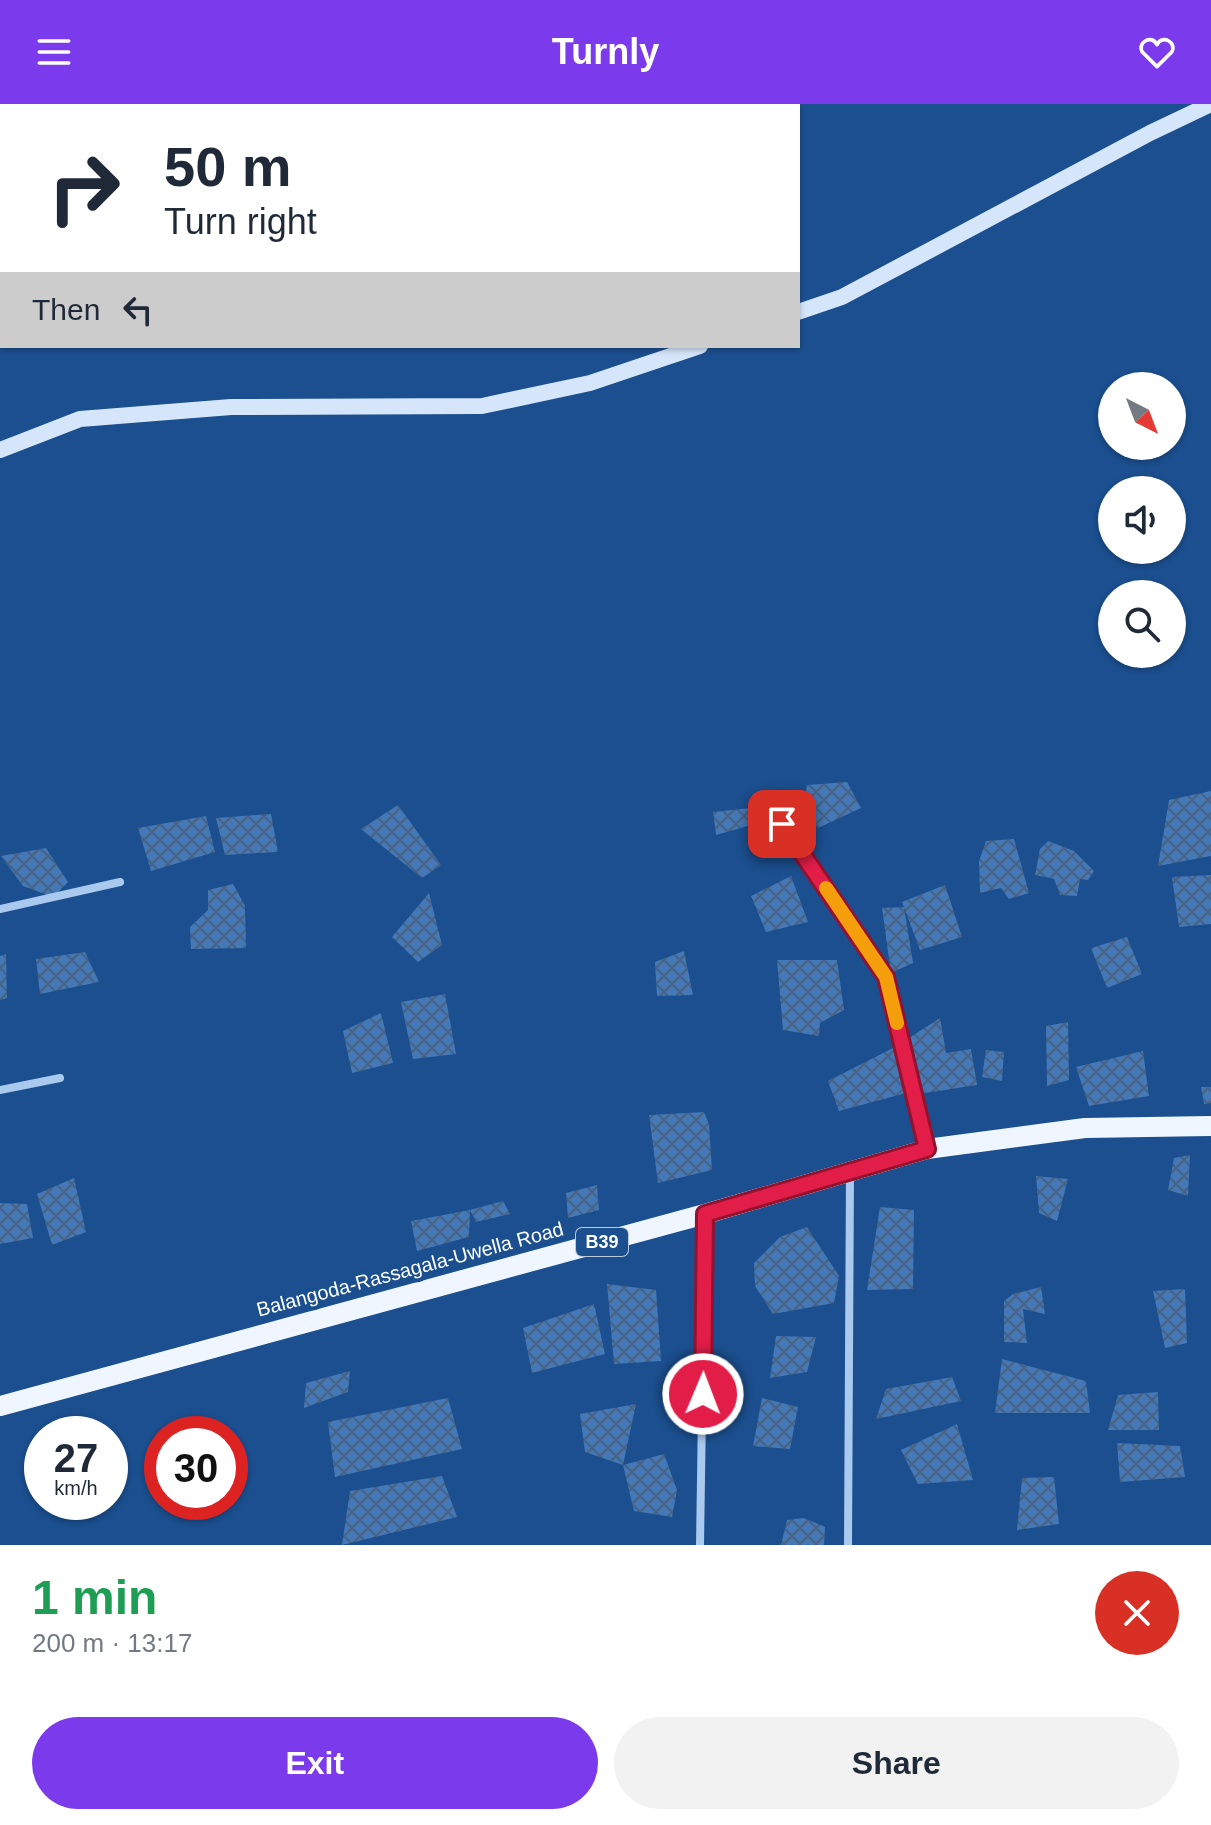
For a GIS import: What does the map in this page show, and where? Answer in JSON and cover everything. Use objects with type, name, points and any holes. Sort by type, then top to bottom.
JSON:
[{"type":"main road","name":"Balangoda-Rassagala-Uwella Road","points":[[0,1406],[705,1214],[927,1149],[1085,1128],[1211,1126]]},
{"type":"street","points":[[800,311],[842,297],[1150,133],[1211,104]]},
{"type":"street","points":[[0,450],[80,419],[231,407],[482,406],[590,383],[694,348]]},
{"type":"street","points":[[782,824],[886,977],[927,1149]]},
{"type":"street","points":[[0,909],[120,882]]},
{"type":"street","points":[[0,1090],[60,1078]]},
{"type":"street","points":[[848,1545],[850,1171]]},
{"type":"street","points":[[700,1545],[705,1214]]},
{"type":"building","points":[[847,782],[861,808],[818,828],[803,810],[807,785]]},
{"type":"building","points":[[1211,791],[1211,856],[1158,866],[1169,800]]},
{"type":"building","points":[[398,805],[441,865],[422,878],[361,829]]},
{"type":"building","points":[[760,807],[765,821],[716,835],[713,812]]},
{"type":"building","points":[[271,814],[278,852],[225,855],[216,818]]},
{"type":"building","points":[[206,816],[215,852],[151,871],[138,828]]},
{"type":"building","points":[[1014,839],[1029,893],[1009,899],[1001,888],[980,893],[979,861],[986,841]]},
{"type":"building","points":[[1048,841],[1074,851],[1094,871],[1088,880],[1080,879],[1077,896],[1060,895],[1054,879],[1035,875],[1040,849]]},
{"type":"building","points":[[46,848],[68,882],[53,897],[23,886],[1,856]]},
{"type":"building","points":[[1211,875],[1211,924],[1179,927],[1172,877]]},
{"type":"building","points":[[791,876],[808,922],[766,932],[751,896]]},
{"type":"building","points":[[233,884],[245,906],[246,948],[191,949],[190,927],[208,910],[208,890]]},
{"type":"building","points":[[945,885],[962,937],[920,950],[902,902]]},
{"type":"building","points":[[429,893],[442,945],[418,962],[392,937]]},
{"type":"building","points":[[904,907],[913,963],[891,973],[882,908]]},
{"type":"building","points":[[1127,937],[1142,974],[1107,988],[1091,948]]},
{"type":"building","points":[[684,951],[693,995],[657,996],[655,962]]},
{"type":"building","points":[[85,952],[99,982],[40,994],[36,959]]},
{"type":"building","points":[[6,954],[7,998],[0,1000],[0,956]]},
{"type":"building","points":[[777,960],[837,960],[844,1010],[820,1023],[819,1036],[783,1030]]},
{"type":"building","points":[[445,994],[456,1054],[413,1059],[401,1002]]},
{"type":"building","points":[[381,1013],[393,1063],[352,1073],[343,1031]]},
{"type":"building","points":[[940,1018],[946,1053],[971,1049],[977,1085],[919,1094],[909,1038]]},
{"type":"building","points":[[1068,1022],[1069,1080],[1047,1086],[1046,1026]]},
{"type":"building","points":[[893,1048],[906,1093],[839,1111],[828,1081]]},
{"type":"building","points":[[986,1050],[1004,1052],[1002,1081],[982,1077]]},
{"type":"building","points":[[1143,1051],[1149,1096],[1089,1106],[1076,1067]]},
{"type":"building","points":[[1201,1087],[1211,1087],[1211,1103],[1204,1104]]},
{"type":"building","points":[[704,1112],[709,1124],[712,1170],[658,1183],[649,1115]]},
{"type":"building","points":[[1190,1155],[1188,1196],[1168,1190],[1174,1158]]},
{"type":"building","points":[[1036,1176],[1068,1179],[1057,1221],[1039,1213]]},
{"type":"building","points":[[74,1178],[86,1232],[52,1245],[37,1194]]},
{"type":"building","points":[[597,1185],[599,1210],[568,1218],[566,1193]]},
{"type":"building","points":[[503,1201],[510,1214],[476,1222],[470,1210]]},
{"type":"building","points":[[0,1203],[27,1204],[33,1238],[0,1244]]},
{"type":"building","points":[[880,1207],[914,1210],[913,1289],[867,1290]]},
{"type":"building","points":[[470,1210],[469,1237],[417,1251],[411,1221]]},
{"type":"building","points":[[807,1227],[839,1276],[834,1303],[773,1314],[755,1286],[754,1263],[780,1237]]},
{"type":"building","points":[[607,1284],[656,1290],[661,1361],[614,1364]]},
{"type":"building","points":[[1041,1287],[1045,1314],[1023,1309],[1027,1343],[1004,1342],[1004,1301],[1013,1294]]},
{"type":"building","points":[[1185,1289],[1187,1343],[1165,1348],[1153,1291]]},
{"type":"building","points":[[594,1304],[605,1354],[532,1373],[523,1328]]},
{"type":"building","points":[[776,1336],[816,1337],[807,1372],[770,1378]]},
{"type":"building","points":[[1002,1359],[1086,1381],[1090,1413],[995,1413]]},
{"type":"building","points":[[350,1371],[348,1392],[304,1408],[306,1383]]},
{"type":"building","points":[[952,1377],[961,1401],[876,1419],[886,1389]]},
{"type":"building","points":[[1158,1392],[1159,1430],[1108,1430],[1118,1395]]},
{"type":"building","points":[[448,1398],[462,1449],[335,1477],[328,1422]]},
{"type":"building","points":[[762,1398],[798,1407],[790,1449],[753,1446]]},
{"type":"building","points":[[636,1404],[623,1465],[585,1452],[580,1414]]},
{"type":"building","points":[[957,1424],[973,1480],[918,1484],[901,1450]]},
{"type":"building","points":[[1117,1443],[1180,1446],[1185,1477],[1120,1482]]},
{"type":"building","points":[[664,1454],[677,1490],[672,1517],[634,1511],[623,1465]]},
{"type":"building","points":[[442,1476],[457,1517],[342,1545],[350,1491]]},
{"type":"building","points":[[1054,1477],[1059,1524],[1017,1530],[1022,1478]]},
{"type":"building","points":[[804,1518],[825,1527],[824,1545],[781,1545],[787,1520]]},
{"type":"slow traffic","points":[[826,888],[886,977],[897,1023]]},
{"type":"route","points":[[703,1394],[705,1214],[927,1149],[886,977],[782,824]]}]
